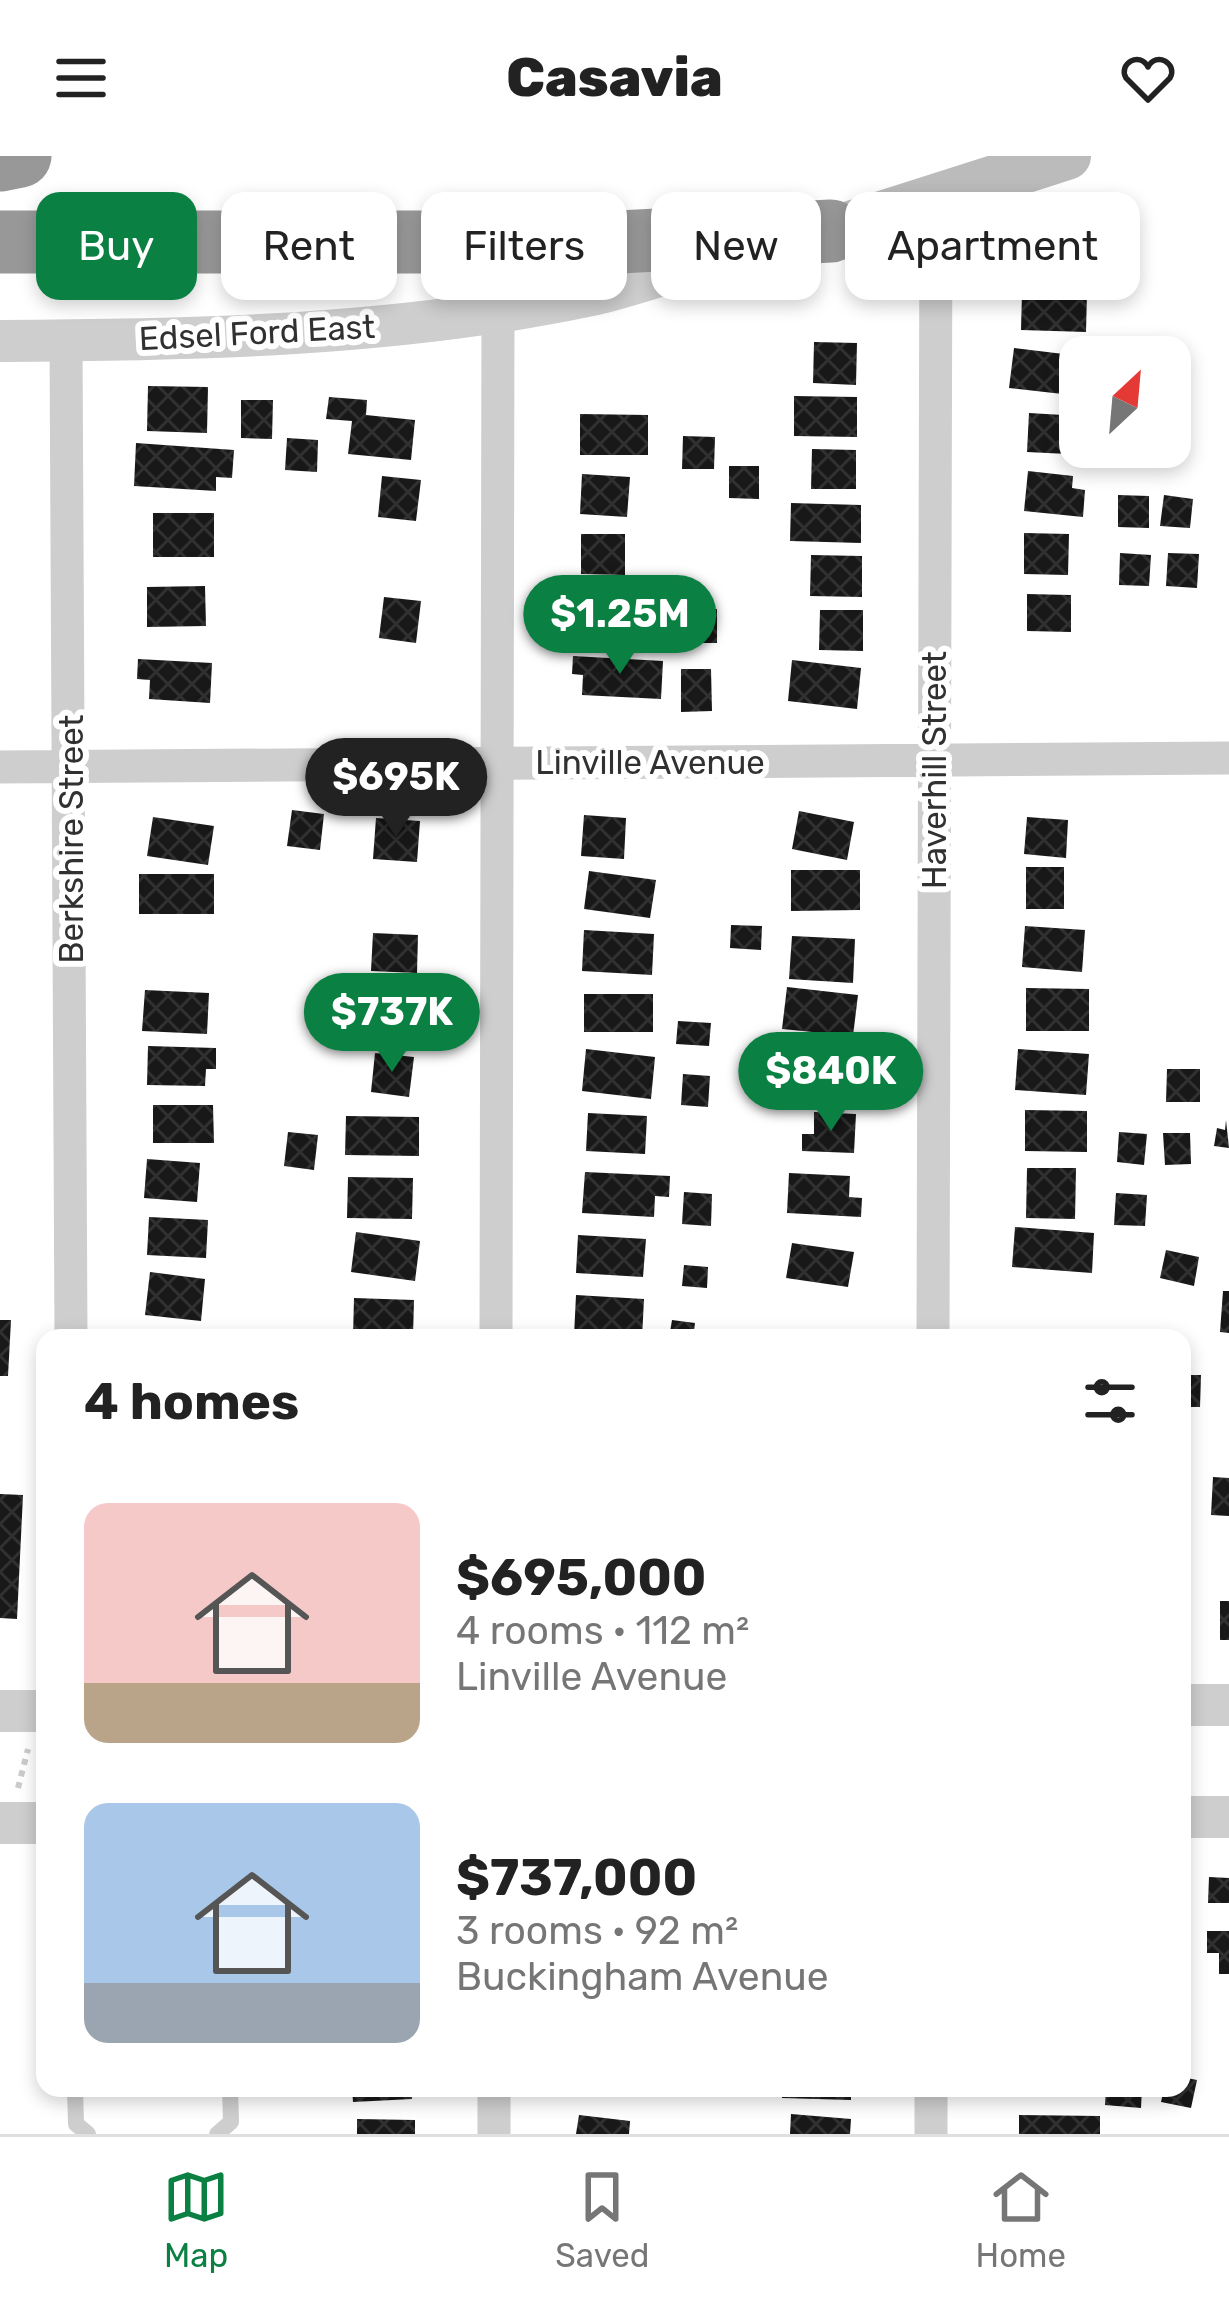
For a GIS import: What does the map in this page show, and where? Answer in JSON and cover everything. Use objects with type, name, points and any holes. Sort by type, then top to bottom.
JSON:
[{"type":"highway","points":[[0,160],[20,156]]},
{"type":"highway","points":[[0,242],[619,242],[831,231]]},
{"type":"main road","name":"Edsel Ford East","points":[[964,192],[1066,156]]},
{"type":"main road","name":"Edsel Ford East","points":[[831,231],[845,227]]},
{"type":"street","name":"Edsel Ford East","points":[[0,341],[275,335],[499,309],[589,296],[831,231]]},
{"type":"street","name":"Haverhill Street","points":[[933,1329],[936,300]]},
{"type":"street","points":[[496,1329],[499,309]]},
{"type":"street","name":"Berkshire Street","points":[[66,341],[72,767],[71,1329]]},
{"type":"street","name":"Linville Avenue","points":[[0,767],[1229,758]]},
{"type":"street","points":[[1191,1705],[1229,1705]]},
{"type":"street","points":[[0,1711],[36,1711]]},
{"type":"street","points":[[1191,1817],[1229,1817]]},
{"type":"street","points":[[494,2097],[494,2134]]},
{"type":"street","points":[[931,2097],[931,2134]]},
{"type":"lane","points":[[75,2097],[76,2123],[88,2134]]},
{"type":"lane","points":[[217,2134],[231,2122],[230,2097]]},
{"type":"path","points":[[21,1812],[28,1750]]},
{"type":"building","points":[[1022,300],[1087,300],[1086,332],[1021,330]]},
{"type":"building","points":[[814,342],[857,343],[856,385],[813,383]]},
{"type":"building","points":[[1014,348],[1059,353],[1059,394],[1009,388]]},
{"type":"building","points":[[148,386],[208,387],[207,433],[147,431]]},
{"type":"building","points":[[794,396],[857,397],[857,437],[794,436]]},
{"type":"building","points":[[329,397],[367,400],[366,415],[415,420],[411,460],[348,454],[352,421],[326,419]]},
{"type":"building","points":[[241,400],[273,400],[272,439],[241,438]]},
{"type":"building","points":[[1029,413],[1059,415],[1059,454],[1027,452]]},
{"type":"building","points":[[580,414],[648,415],[648,455],[580,455]]},
{"type":"building","points":[[683,436],[715,437],[714,469],[682,469]]},
{"type":"building","points":[[287,438],[318,440],[317,472],[285,470]]},
{"type":"building","points":[[136,443],[234,450],[232,478],[216,477],[216,491],[134,486]]},
{"type":"building","points":[[812,449],[856,450],[856,489],[811,489]]},
{"type":"building","points":[[729,466],[759,466],[759,499],[729,498]]},
{"type":"building","points":[[1028,471],[1073,476],[1072,488],[1085,490],[1083,517],[1024,511]]},
{"type":"building","points":[[582,474],[630,477],[627,517],[580,514]]},
{"type":"building","points":[[382,476],[421,480],[416,521],[378,517]]},
{"type":"building","points":[[1118,495],[1149,496],[1149,528],[1118,527]]},
{"type":"building","points":[[1164,495],[1193,499],[1190,528],[1160,526]]},
{"type":"building","points":[[791,503],[861,505],[861,543],[790,541]]},
{"type":"building","points":[[153,513],[214,513],[214,557],[153,557]]},
{"type":"building","points":[[1024,533],[1069,534],[1068,575],[1024,574]]},
{"type":"building","points":[[581,534],[625,534],[625,575],[581,574]]},
{"type":"building","points":[[1120,553],[1151,555],[1149,586],[1119,585]]},
{"type":"building","points":[[1168,553],[1199,554],[1197,588],[1166,586]]},
{"type":"building","points":[[811,555],[862,556],[862,597],[810,596]]},
{"type":"building","points":[[205,586],[206,626],[147,627],[147,587]]},
{"type":"building","points":[[1027,594],[1071,595],[1071,632],[1027,631]]},
{"type":"building","points":[[575,595],[650,597],[649,638],[573,636]]},
{"type":"building","points":[[384,597],[421,601],[416,643],[379,638]]},
{"type":"building","points":[[677,609],[717,609],[717,643],[677,643]]},
{"type":"building","points":[[820,610],[863,610],[863,651],[819,650]]},
{"type":"building","points":[[573,656],[663,661],[661,699],[582,695],[583,675],[572,674]]},
{"type":"building","points":[[138,659],[212,663],[210,703],[149,699],[150,680],[137,679]]},
{"type":"building","points":[[792,660],[861,668],[857,709],[788,701]]},
{"type":"building","points":[[681,669],[711,669],[712,711],[681,712]]},
{"type":"building","points":[[292,810],[324,814],[320,850],[287,846]]},
{"type":"building","points":[[799,811],[854,822],[847,860],[792,849]]},
{"type":"building","points":[[584,815],[626,818],[624,859],[581,856]]},
{"type":"building","points":[[153,817],[214,826],[208,865],[147,856]]},
{"type":"building","points":[[1027,817],[1068,820],[1066,858],[1024,854]]},
{"type":"building","points":[[376,818],[420,821],[417,862],[373,859]]},
{"type":"building","points":[[1026,867],[1064,867],[1064,909],[1026,909]]},
{"type":"building","points":[[791,870],[860,870],[860,910],[791,911]]},
{"type":"building","points":[[589,871],[656,880],[650,918],[584,909]]},
{"type":"building","points":[[139,874],[214,874],[214,914],[139,914]]},
{"type":"building","points":[[731,925],[762,926],[761,950],[730,948]]},
{"type":"building","points":[[1025,926],[1085,930],[1082,972],[1022,967]]},
{"type":"building","points":[[584,930],[654,934],[652,975],[582,971]]},
{"type":"building","points":[[373,933],[418,935],[417,973],[371,971]]},
{"type":"building","points":[[792,936],[855,939],[853,983],[789,979]]},
{"type":"building","points":[[787,987],[858,995],[853,1036],[782,1029]]},
{"type":"building","points":[[1026,988],[1089,989],[1089,1031],[1026,1031]]},
{"type":"building","points":[[145,990],[209,993],[207,1034],[142,1031]]},
{"type":"building","points":[[362,994],[417,994],[417,1034],[361,1033]]},
{"type":"building","points":[[584,994],[653,994],[653,1032],[584,1032]]},
{"type":"building","points":[[678,1021],[711,1023],[709,1046],[676,1044]]},
{"type":"building","points":[[148,1046],[216,1048],[216,1069],[206,1069],[205,1086],[147,1085]]},
{"type":"building","points":[[586,1049],[655,1057],[651,1099],[582,1091]]},
{"type":"building","points":[[1018,1049],[1089,1054],[1086,1095],[1015,1090]]},
{"type":"building","points":[[812,1051],[856,1053],[855,1093],[811,1092]]},
{"type":"building","points":[[375,1053],[414,1057],[409,1097],[371,1092]]},
{"type":"building","points":[[1167,1069],[1200,1069],[1200,1102],[1166,1102]]},
{"type":"building","points":[[683,1074],[710,1076],[708,1107],[681,1105]]},
{"type":"building","points":[[153,1105],[213,1105],[214,1143],[153,1143]]},
{"type":"building","points":[[1025,1110],[1087,1111],[1087,1152],[1025,1151]]},
{"type":"building","points":[[814,1112],[856,1114],[854,1153],[802,1151],[802,1134],[814,1134]]},
{"type":"building","points":[[588,1113],[647,1116],[645,1154],[586,1151]]},
{"type":"building","points":[[346,1116],[419,1117],[419,1156],[345,1155]]},
{"type":"building","points":[[1226,1120],[1229,1148],[1214,1146],[1217,1128],[1225,1130]]},
{"type":"building","points":[[288,1132],[318,1135],[314,1170],[284,1166]]},
{"type":"building","points":[[1119,1132],[1147,1134],[1144,1165],[1117,1162]]},
{"type":"building","points":[[1163,1133],[1190,1133],[1191,1164],[1165,1165]]},
{"type":"building","points":[[147,1159],[200,1163],[197,1202],[144,1198]]},
{"type":"building","points":[[1027,1168],[1076,1168],[1075,1219],[1026,1218]]},
{"type":"building","points":[[585,1172],[670,1176],[669,1197],[655,1196],[654,1217],[582,1213]]},
{"type":"building","points":[[789,1173],[850,1176],[849,1197],[862,1198],[861,1217],[787,1213]]},
{"type":"building","points":[[348,1177],[413,1178],[412,1219],[347,1218]]},
{"type":"building","points":[[684,1192],[712,1194],[711,1226],[682,1224]]},
{"type":"building","points":[[1116,1193],[1147,1195],[1145,1226],[1114,1225]]},
{"type":"building","points":[[149,1217],[208,1220],[206,1258],[147,1255]]},
{"type":"building","points":[[1015,1227],[1094,1233],[1092,1273],[1012,1267]]},
{"type":"building","points":[[356,1232],[420,1241],[415,1281],[351,1272]]},
{"type":"building","points":[[578,1235],[646,1239],[643,1277],[576,1273]]},
{"type":"building","points":[[792,1243],[854,1252],[848,1287],[786,1278]]},
{"type":"building","points":[[1166,1250],[1199,1257],[1194,1286],[1160,1278]]},
{"type":"building","points":[[684,1265],[708,1267],[707,1288],[682,1286]]},
{"type":"building","points":[[150,1272],[205,1279],[201,1321],[145,1315]]},
{"type":"building","points":[[1223,1291],[1229,1291],[1229,1333],[1220,1332]]},
{"type":"building","points":[[576,1295],[644,1299],[642,1329],[574,1329]]},
{"type":"building","points":[[354,1298],[414,1300],[413,1329],[353,1329]]},
{"type":"building","points":[[0,1320],[11,1320],[8,1376],[0,1376]]},
{"type":"building","points":[[672,1320],[695,1323],[694,1329],[670,1329]]},
{"type":"building","points":[[1191,1375],[1201,1375],[1200,1407],[1191,1407]]},
{"type":"building","points":[[1213,1477],[1229,1478],[1229,1516],[1211,1515]]},
{"type":"building","points":[[0,1494],[23,1495],[17,1619],[0,1618]]},
{"type":"building","points":[[1220,1601],[1229,1601],[1229,1640],[1220,1640]]},
{"type":"building","points":[[1209,1877],[1229,1878],[1229,1903],[1208,1903]]},
{"type":"building","points":[[1207,1931],[1229,1931],[1229,1974],[1219,1974],[1219,1953],[1207,1953]]},
{"type":"building","points":[[1191,2079],[1197,2080],[1191,2108],[1161,2102],[1162,2097],[1191,2097]]},
{"type":"building","points":[[353,2097],[412,2099],[353,2102]]},
{"type":"building","points":[[851,2097],[851,2100],[782,2098]]},
{"type":"building","points":[[1105,2097],[1142,2097],[1141,2108],[1105,2105]]},
{"type":"building","points":[[791,2114],[851,2119],[850,2134],[790,2134]]},
{"type":"building","points":[[579,2115],[630,2121],[629,2134],[576,2134]]},
{"type":"building","points":[[1019,2115],[1100,2116],[1100,2134],[1019,2134]]},
{"type":"building","points":[[357,2119],[415,2120],[415,2134],[357,2134]]}]
